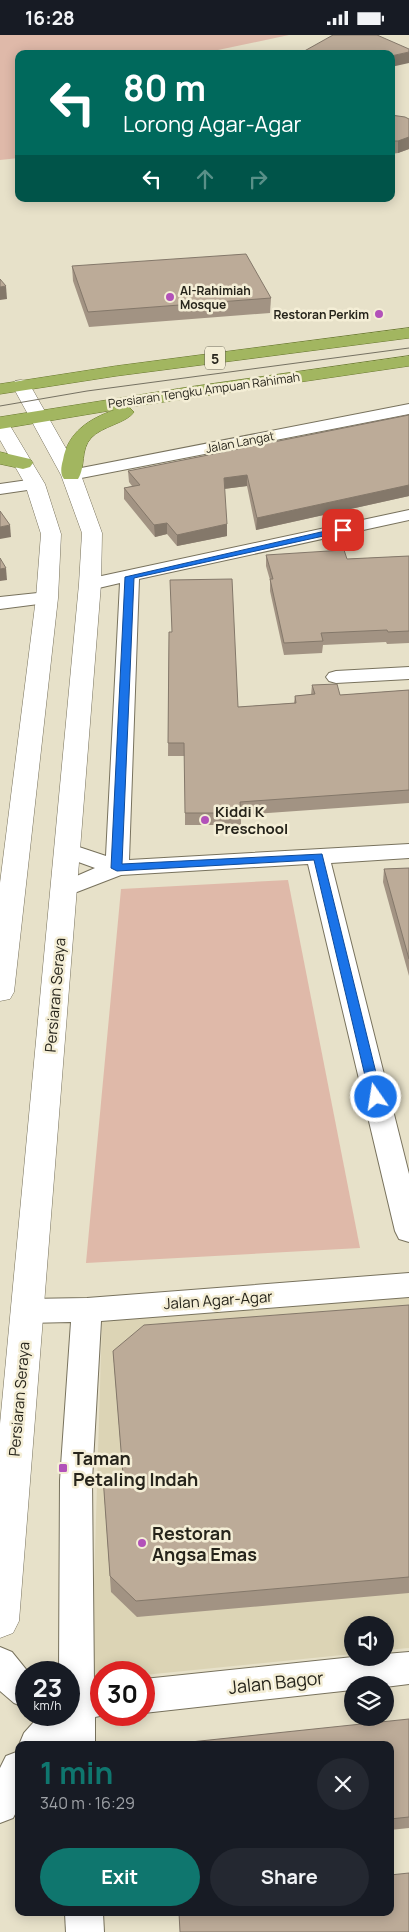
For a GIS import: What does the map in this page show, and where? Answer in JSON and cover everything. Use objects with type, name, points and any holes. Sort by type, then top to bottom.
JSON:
[{"type":"highway","name":"Persiaran Tengku Ampuan Rahimah","points":[[0,389],[409,333]]},
{"type":"highway","name":"Persiaran Tengku Ampuan Rahimah","points":[[0,423],[189,392],[409,361]]},
{"type":"highway","points":[[71,475],[71,457],[82,435],[94,424],[189,392]]},
{"type":"highway","points":[[0,458],[23,463]]},
{"type":"main road","name":"Persiaran Seraya","points":[[0,992],[55,713],[90,584],[92,533],[71,475],[21,385]]},
{"type":"main road","name":"Persiaran Seraya","points":[[0,423],[35,484],[51,533],[47,598],[67,850],[0,1621]]},
{"type":"street","name":"Jalan Langat","points":[[71,475],[409,409]]},
{"type":"street","points":[[0,489],[35,484]]},
{"type":"street","points":[[90,584],[130,577],[409,515]]},
{"type":"street","points":[[117,868],[130,577]]},
{"type":"street","points":[[0,603],[47,598]]},
{"type":"street","points":[[336,677],[409,673]]},
{"type":"street","points":[[67,850],[117,868]]},
{"type":"street","points":[[64,891],[117,868],[409,851]]},
{"type":"street","points":[[318,856],[409,1231]]},
{"type":"street","name":"Jalan Agar-Agar","points":[[27,1311],[87,1310],[409,1285]]},
{"type":"street","points":[[75,1661],[76,1480],[87,1310]]},
{"type":"street","points":[[0,1663],[15,1683]]},
{"type":"street","name":"Jalan Bagor","points":[[155,1694],[409,1667]]},
{"type":"street","points":[[41,1741],[56,1726]]},
{"type":"street","points":[[76,1726],[77,1741]]},
{"type":"street","points":[[0,1805],[15,1777]]},
{"type":"street","points":[[84,1916],[85,1932]]},
{"type":"shaded area","points":[[0,35],[289,35],[218,50],[15,50],[15,158],[0,160]]},
{"type":"shaded area","points":[[288,880],[360,1248],[86,1263],[121,889]]},
{"type":"shaded area","points":[[409,1297],[409,1648],[394,1649],[394,1616],[344,1616],[344,1655],[155,1674],[155,1661],[92,1661],[102,1321]]},
{"type":"building","points":[[333,35],[377,35],[409,49],[409,52],[395,55],[395,50],[306,50]]},
{"type":"building","points":[[395,116],[409,119],[409,137],[395,141]]},
{"type":"building","name":"Al-Rahimiah Mosque","points":[[246,254],[271,298],[88,312],[72,266]]},
{"type":"building","points":[[0,279],[6,286],[0,287]]},
{"type":"building","points":[[409,415],[409,485],[257,518],[247,475],[224,478],[227,524],[177,535],[167,523],[154,525],[124,488],[140,485],[128,471]]},
{"type":"building","points":[[0,511],[10,525],[0,527]]},
{"type":"building","points":[[344,550],[347,559],[409,556],[409,631],[321,633],[323,641],[284,643],[270,579],[273,579],[266,555]]},
{"type":"building","points":[[0,558],[6,568],[0,569]]},
{"type":"building","points":[[232,579],[238,707],[296,703],[295,696],[315,694],[312,685],[337,684],[340,695],[409,690],[409,790],[240,802],[241,813],[185,813],[184,743],[168,743],[169,632],[172,632],[170,580]]},
{"type":"building","points":[[409,868],[409,959],[384,869]]},
{"type":"building","points":[[409,1305],[409,1577],[136,1601],[110,1576],[103,1477],[123,1475],[113,1351],[144,1325]]},
{"type":"building","points":[[409,1719],[409,1817],[394,1819],[394,1741],[200,1741],[344,1726],[394,1726],[394,1721]]},
{"type":"building","points":[[409,1873],[409,1932],[180,1932],[179,1916],[394,1916],[394,1875]]},
{"type":"tram line","points":[[0,406],[87,391],[409,348]]},
{"type":"place","name":"Al-Rahimiah Mosque","points":[[170,297]]},
{"type":"place","name":"Restoran Perkim","points":[[379,314]]},
{"type":"place","name":"Kiddi K Preschool","points":[[205,820]]},
{"type":"place","name":"Taman Petaling Indah","points":[[63,1468]]},
{"type":"place","name":"Restoran Angsa Emas","points":[[142,1543]]},
{"type":"route","points":[[343,530],[130,577],[117,868],[318,856],[376,1097]]}]
